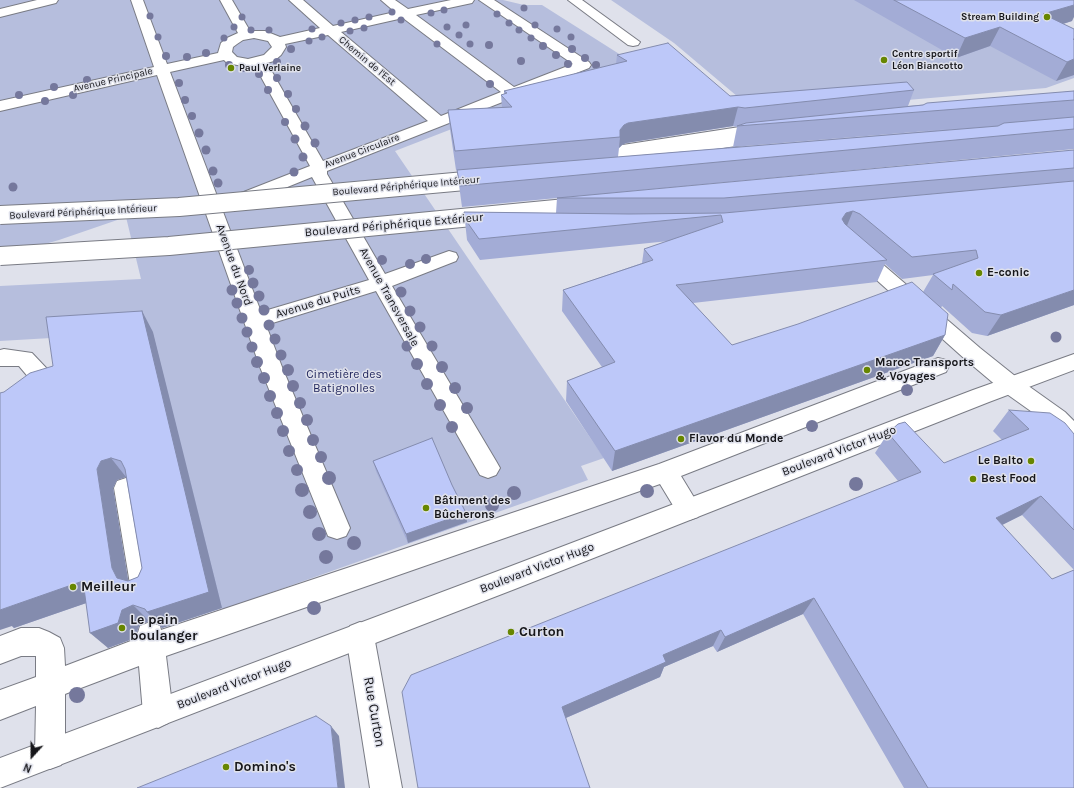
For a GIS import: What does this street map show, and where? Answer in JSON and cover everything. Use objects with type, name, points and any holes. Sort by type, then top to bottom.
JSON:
[{"type":"main road","points":[[0,13],[52,0]]},
{"type":"main road","name":"Avenue du Nord","points":[[137,0],[271,367],[337,528]]},
{"type":"main road","points":[[226,0],[246,35]]},
{"type":"main road","name":"Chemin de l'Est","points":[[295,0],[439,122]]},
{"type":"main road","points":[[387,0],[512,93]]},
{"type":"main road","points":[[277,42],[468,0]]},
{"type":"main road","name":"Avenue Circulaire","points":[[216,216],[242,199],[584,65],[485,0]]},
{"type":"main road","points":[[574,0],[633,42]]},
{"type":"main road","points":[[246,35],[265,35],[273,38],[277,42],[279,47],[276,52],[269,58],[259,61],[240,62],[232,60],[225,52],[226,46],[238,37],[246,35]]},
{"type":"main road","name":"Avenue Principale","points":[[0,106],[227,55]]},
{"type":"main road","name":"Avenue Transversale","points":[[259,61],[381,283],[488,468]]},
{"type":"main road","points":[[660,164],[548,170],[745,134],[775,131]]},
{"type":"main road","name":"Boulevard Périphérique Intérieur","points":[[0,215],[179,208],[445,182],[501,175]]},
{"type":"main road","name":"Boulevard Périphérique Extérieur","points":[[0,256],[169,246],[601,205]]},
{"type":"main road","points":[[844,240],[973,354],[1012,386],[1057,418],[1074,436]]},
{"type":"main road","name":"Avenue du Puits","points":[[255,321],[381,283],[449,256]]},
{"type":"main road","points":[[0,358],[25,359],[43,379]]},
{"type":"main road","name":"Boulevard Victor Hugo","points":[[0,773],[1074,362]]},
{"type":"main road","points":[[0,705],[51,686],[151,641],[665,472],[938,366]]},
{"type":"main road","points":[[665,472],[689,509]]},
{"type":"main road","points":[[126,488],[143,584]]},
{"type":"main road","name":"Rue Curton","points":[[360,636],[386,788]]},
{"type":"main road","points":[[151,641],[158,713]]},
{"type":"main road","points":[[0,650],[21,642],[39,642],[50,648],[50,754]]},
{"type":"green space","name":"Cimetière des Batignolles","points":[[0,0],[503,0],[524,5],[542,5],[624,57],[627,61],[395,151],[604,458],[581,466],[588,480],[222,610],[153,332],[0,341],[0,286],[141,279],[126,217],[59,240],[0,257]]},
{"type":"green space","name":"Centre sportif Léon Biancotto","points":[[611,0],[996,0],[1074,39],[1074,78],[1046,88],[757,113],[674,43]]},
{"type":"building","points":[[894,0],[1074,0],[1074,5],[1043,14],[1074,29],[1074,59],[1067,62],[1000,27],[965,38]]},
{"type":"building","points":[[668,43],[730,96],[907,82],[914,90],[745,108],[738,107],[628,123],[620,130],[620,137],[455,151],[448,110],[512,107],[501,95],[507,93],[504,91],[627,61],[617,55]]},
{"type":"building","points":[[1074,91],[1074,100],[737,126],[746,123],[923,105],[927,103]]},
{"type":"building","points":[[1074,117],[1074,129],[460,186],[457,170],[998,126],[1004,123]]},
{"type":"building","points":[[1074,150],[1074,168],[724,198],[557,198]]},
{"type":"building","points":[[1074,181],[1074,290],[1001,315],[985,312],[953,284],[952,290],[933,274],[978,258],[976,250],[912,257],[860,214],[853,211],[846,213],[842,219],[845,224],[887,260],[676,285],[732,345],[798,324],[912,282],[948,314],[945,335],[615,451],[567,381],[615,362],[563,290],[653,260],[644,249],[723,222],[721,215],[479,239],[465,219],[464,212],[629,214],[724,213]]},
{"type":"building","points":[[142,311],[209,592],[147,612],[145,609],[133,605],[122,610],[118,623],[90,633],[83,581],[0,610],[0,393],[4,392],[30,373],[53,366],[46,317]],"holes":[[[111,458],[121,461],[125,469],[142,568],[138,577],[128,581],[117,578],[112,568],[97,469],[101,461]]]},
{"type":"building","points":[[1009,410],[1050,413],[1065,423],[1074,434],[1074,530],[1041,496],[996,518],[1052,579],[1074,570],[1074,788],[928,788],[814,598],[725,637],[721,630],[663,655],[666,662],[562,707],[590,788],[418,788],[402,692],[411,675],[921,472],[888,433],[898,424],[905,422],[944,463],[1029,429]]},
{"type":"building","name":"Bâtiment des Bûcherons","points":[[432,438],[466,513],[406,534],[373,461]]},
{"type":"building","points":[[316,716],[331,726],[338,788],[137,788]]},
{"type":"place","name":"Stream Building","points":[[1047,17]]},
{"type":"place","name":"Centre sportif Léon Biancotto","points":[[884,60]]},
{"type":"place","name":"Paul Verlaine","points":[[231,68]]},
{"type":"place","name":"E-conic","points":[[979,273]]},
{"type":"place","name":"Maroc Transports & Voyages","points":[[867,370]]},
{"type":"place","name":"Flavor du Monde","points":[[681,439]]},
{"type":"place","name":"Le Balto","points":[[1031,461]]},
{"type":"place","name":"Best Food","points":[[973,479]]},
{"type":"place","name":"Bâtiment des Bûcherons","points":[[426,508]]},
{"type":"place","name":"Meilleur","points":[[73,587]]},
{"type":"place","name":"Le pain boulanger","points":[[122,628]]},
{"type":"place","name":"Curton","points":[[511,632]]},
{"type":"place","name":"Domino's","points":[[226,767]]}]
